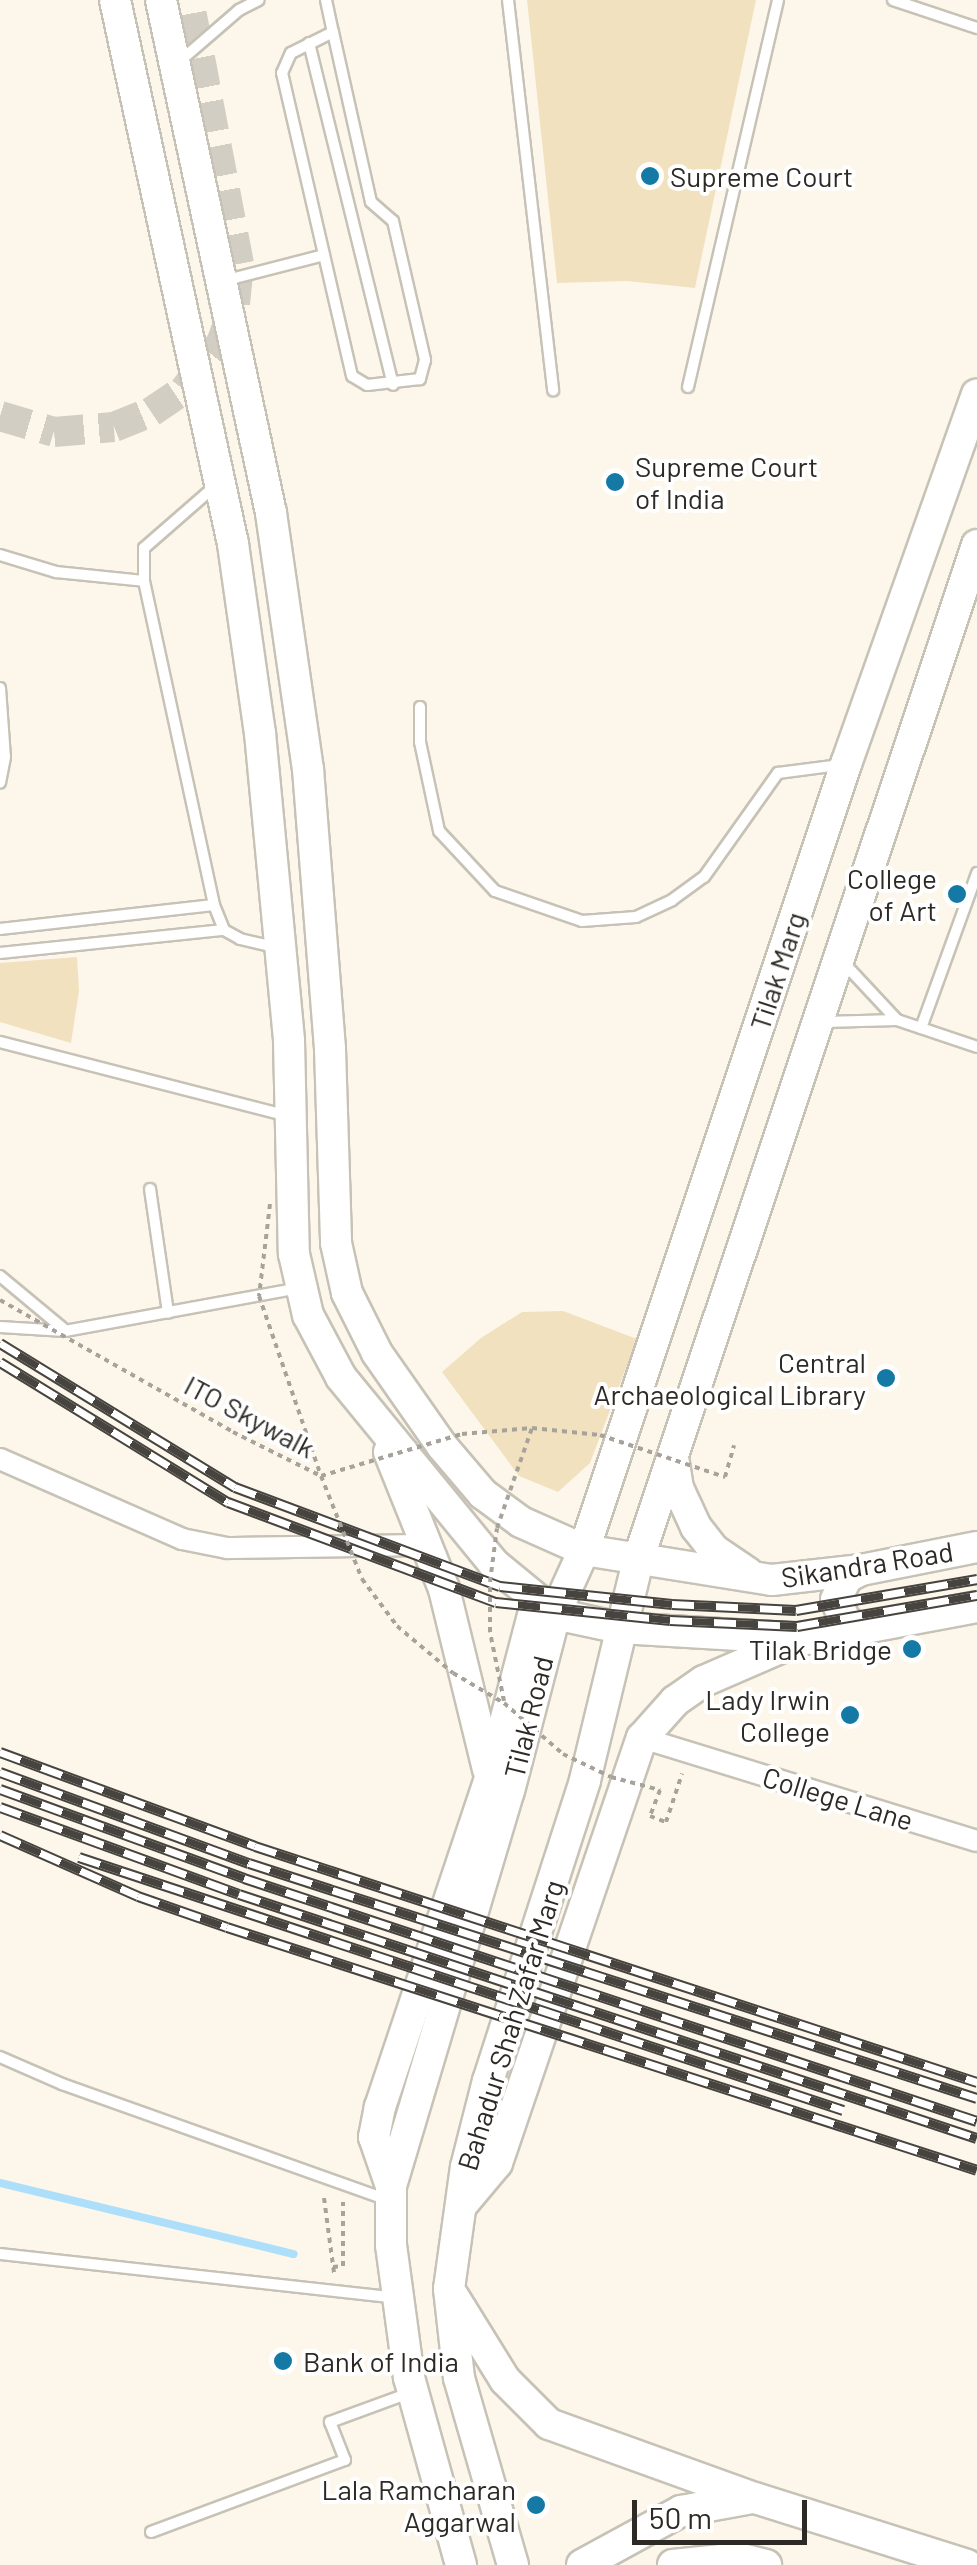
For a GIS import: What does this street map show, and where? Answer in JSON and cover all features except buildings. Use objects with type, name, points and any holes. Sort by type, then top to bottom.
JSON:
[{"type":"main road","points":[[115,0],[220,481],[260,732],[280,948],[294,1254],[308,1315],[341,1378],[380,1430],[493,1563],[546,1606],[620,1628],[806,1638]]},
{"type":"main road","name":"Sikandra Road","points":[[162,0],[271,513],[308,769],[330,1049],[336,1243],[348,1292],[380,1357],[442,1446],[483,1494],[521,1522],[584,1550],[756,1578],[821,1577],[977,1547]]},
{"type":"main road","name":"Tilak Marg","points":[[546,1606],[584,1550],[846,764],[977,395]]},
{"type":"main road","name":"Tilak Marg","points":[[620,1628],[639,1558],[943,646],[969,597],[977,545]]},
{"type":"main road","points":[[894,630],[943,646]]},
{"type":"main road","points":[[341,1378],[380,1357]]},
{"type":"main road","points":[[380,1430],[448,1602],[490,1780]]},
{"type":"main road","points":[[674,1460],[678,1488],[696,1528],[725,1559],[756,1578]]},
{"type":"main road","points":[[862,1570],[847,1577],[836,1600],[845,1620],[855,1627],[869,1627]]},
{"type":"main road","points":[[461,2565],[413,2392],[398,2298],[391,2194],[374,2137],[380,2107],[546,1606]]},
{"type":"main road","name":"Tilak Road","points":[[391,2194],[500,1821],[546,1606]]},
{"type":"main road","points":[[459,2208],[497,2164],[642,1738],[675,1701],[704,1681],[767,1651],[806,1638],[977,1608]]},
{"type":"main road","points":[[620,1628],[585,1780],[621,1792]]},
{"type":"main road","name":"Bahadur Shah Zafar Marg","points":[[512,2565],[458,2378],[448,2289],[459,2208],[488,2081],[585,1780]]},
{"type":"main road","points":[[448,2289],[505,2380],[549,2424],[756,2498],[967,2565]]},
{"type":"main road","points":[[582,2565],[680,2511],[756,2498]]},
{"type":"main road","points":[[672,2565],[738,2558],[766,2565]]},
{"type":"street","points":[[0,1460],[182,1539],[242,1548],[426,1545]]},
{"type":"street","name":"College Lane","points":[[642,1738],[977,1841]]},
{"type":"lane","points":[[176,65],[239,10],[258,0]]},
{"type":"lane","points":[[326,0],[333,32],[370,202],[393,221],[425,360],[420,379],[393,385],[367,385],[352,376],[282,73],[291,53],[333,32]]},
{"type":"lane","points":[[508,0],[552,390]]},
{"type":"lane","points":[[688,386],[778,0]]},
{"type":"lane","points":[[893,0],[977,28]]},
{"type":"lane","points":[[310,44],[393,385]]},
{"type":"lane","points":[[223,282],[324,255]]},
{"type":"lane","points":[[220,481],[144,548],[144,581],[214,906],[224,930]]},
{"type":"lane","points":[[0,556],[56,572],[144,581]]},
{"type":"lane","points":[[0,688],[5,757],[0,783]]},
{"type":"lane","points":[[420,707],[420,742],[440,831],[495,891],[582,921],[636,917],[672,900],[704,876],[778,773],[846,764]]},
{"type":"lane","points":[[921,1028],[977,873]]},
{"type":"lane","points":[[0,929],[214,906]]},
{"type":"lane","points":[[0,953],[224,930],[240,939],[280,948]]},
{"type":"lane","points":[[839,958],[897,1020]]},
{"type":"lane","points":[[818,1022],[897,1020],[977,1047]]},
{"type":"lane","points":[[0,1042],[290,1117]]},
{"type":"lane","points":[[150,1189],[168,1313]]},
{"type":"lane","points":[[0,1276],[65,1330]]},
{"type":"lane","points":[[0,1328],[65,1330],[301,1287]]},
{"type":"lane","points":[[0,2056],[62,2084],[391,2194]]},
{"type":"lane","points":[[0,2254],[398,2298]]},
{"type":"lane","points":[[151,2532],[344,2460],[330,2422],[413,2392]]},
{"type":"path","points":[[270,1204],[259,1296],[321,1476],[462,1434],[532,1428],[600,1435],[726,1477],[734,1445]]},
{"type":"path","name":"ITO Skywalk","points":[[0,1300],[233,1432],[321,1476],[362,1580],[397,1626],[453,1674],[504,1703],[563,1754],[611,1776],[660,1790],[650,1816],[666,1822],[690,1752]]},
{"type":"path","points":[[504,1703],[490,1632],[490,1582],[497,1528],[532,1428]]},
{"type":"path","points":[[324,2198],[335,2278]]},
{"type":"path","points":[[332,2266],[344,2266],[343,2202]]},
{"type":"shaded area","points":[[527,0],[756,0],[695,288],[627,281],[557,283]]},
{"type":"shaded area","points":[[77,957],[79,991],[71,1043],[0,1022],[0,963]]},
{"type":"shaded area","points":[[563,1311],[637,1339],[590,1463],[558,1492],[519,1476],[442,1372],[481,1338],[522,1312]]},
{"type":"waterway","points":[[0,2183],[294,2254]]},
{"type":"tunnel","points":[[0,416],[54,432],[114,427],[151,412],[184,390],[221,343],[235,304],[239,264],[189,0]]},
{"type":"railway","points":[[0,1343],[235,1487],[500,1586],[672,1604],[796,1610],[977,1579]]},
{"type":"railway","points":[[0,1362],[228,1502],[496,1602],[670,1620],[797,1626],[977,1595]]},
{"type":"railway","points":[[0,1752],[255,1846],[977,2082]]},
{"type":"railway","points":[[0,1772],[249,1863],[977,2098]]},
{"type":"railway","points":[[0,1789],[244,1878],[977,2121]]},
{"type":"railway","points":[[0,1807],[239,1894],[977,2138]]},
{"type":"railway","points":[[0,1835],[138,1896],[227,1927],[977,2170]]},
{"type":"railway","points":[[79,1857],[843,2110]]},
{"type":"place","name":"Supreme Court","points":[[650,176]]},
{"type":"place","name":"Supreme Court of India","points":[[615,482]]},
{"type":"place","name":"College of Art","points":[[957,894]]},
{"type":"place","name":"Central Archaeological Library","points":[[886,1378]]},
{"type":"place","name":"Tilak Bridge","points":[[912,1649]]},
{"type":"place","name":"Lady Irwin College","points":[[850,1715]]},
{"type":"place","name":"Bank of India","points":[[283,2361]]},
{"type":"place","name":"Lala Ramcharan Aggarwal","points":[[536,2505]]}]
